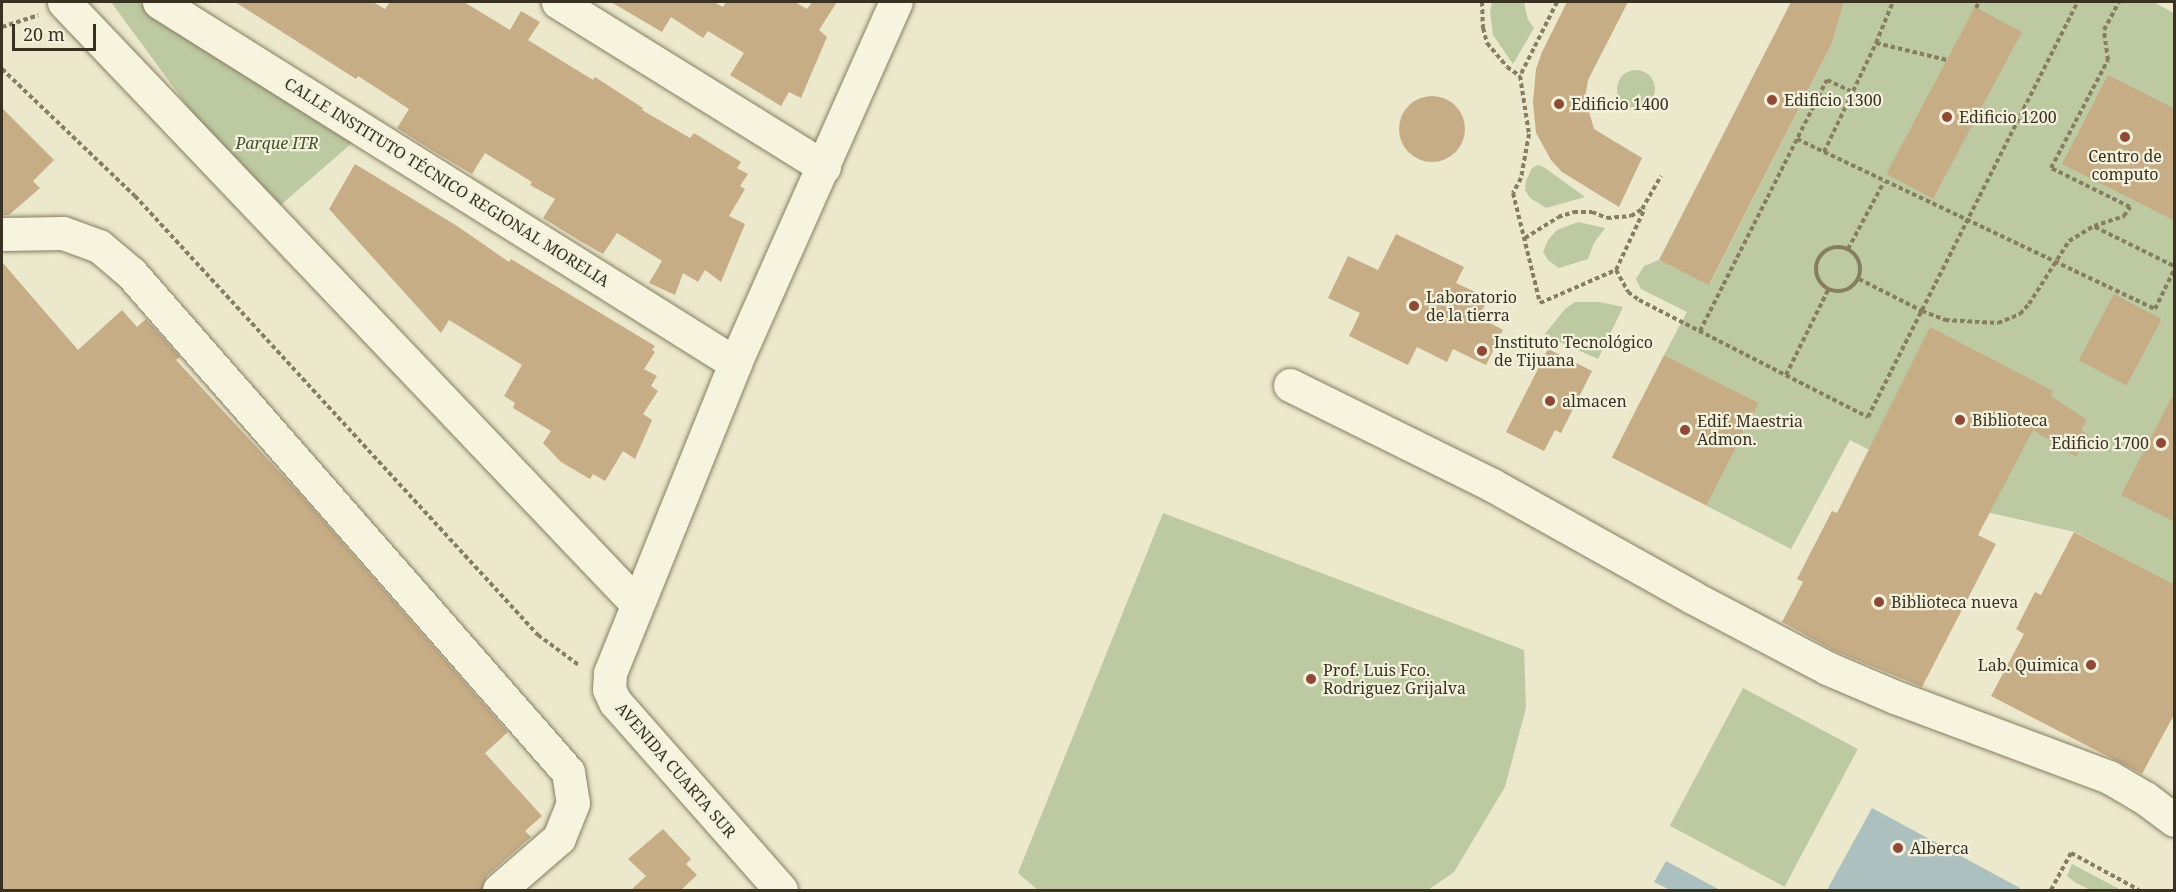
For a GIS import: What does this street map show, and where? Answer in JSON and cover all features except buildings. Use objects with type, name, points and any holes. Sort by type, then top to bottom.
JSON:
[{"type":"street","name":"CALLE INSTITUTO TÉCNICO REGIONAL MORELIA","points":[[159,2],[735,363]]},
{"type":"street","points":[[558,2],[824,167]]},
{"type":"street","name":"AVENIDA CUARTA SUR","points":[[770,887],[615,702],[609,689],[610,673],[735,363],[896,2]]},
{"type":"street","points":[[67,3],[637,604]]},
{"type":"street","points":[[2,234],[63,233],[99,246],[130,273],[568,772],[573,803],[559,838],[499,891]]},
{"type":"street","points":[[1290,385],[1492,484],[1692,597],[1827,668],[1895,697],[2109,777],[2145,798],[2175,820]]},
{"type":"path","points":[[1482,2],[1483,28],[1487,43],[1507,67],[1520,76]]},
{"type":"path","points":[[1557,2],[1520,76],[1529,134],[1521,178],[1513,193],[1539,303],[1616,270],[1649,198]]},
{"type":"path","points":[[1824,152],[1893,2]]},
{"type":"path","points":[[1976,8],[1979,2]]},
{"type":"path","points":[[1616,270],[1621,283],[1633,296],[1868,417],[2078,2]]},
{"type":"path","points":[[1859,279],[1945,320],[1965,323],[1998,323],[2020,314],[2029,304],[2069,241],[2094,226],[2124,216],[2130,207],[2051,168],[2108,60],[2104,30],[2119,2]]},
{"type":"path","points":[[1876,43],[1947,60]]},
{"type":"path","points":[[2,69],[135,196],[538,635],[609,689]]},
{"type":"path","points":[[1700,331],[1827,80],[1853,92]]},
{"type":"path","points":[[1797,139],[1967,222],[2155,309],[2175,268],[2094,226]]},
{"type":"path","points":[[1525,238],[1558,217],[1574,213],[1592,212],[1607,218],[1631,216],[1642,209],[1661,176]]},
{"type":"path","points":[[1848,249],[1884,182]]},
{"type":"path","points":[[1830,249],[1848,249],[1857,257],[1860,264],[1859,279],[1849,290],[1828,290],[1816,273],[1819,259],[1830,249]]},
{"type":"path","points":[[1785,375],[1828,290]]},
{"type":"path","points":[[2051,891],[2071,853],[2139,891]]},
{"type":"green space","name":"Parque ITR","points":[[111,2],[138,2],[360,136],[268,216]]},
{"type":"green space","points":[[1492,2],[1524,2],[1528,20],[1534,28],[1513,64],[1493,35],[1490,12]]},
{"type":"green space","points":[[1844,2],[2153,2],[2174,13],[2174,585],[2075,532],[1990,513],[1850,440],[1791,549],[1705,505],[1758,403],[1664,355],[1687,312],[1641,289],[1636,279],[1644,266],[1659,260],[1710,284],[1832,43]]},
{"type":"green space","points":[[1636,70],[1650,75],[1655,89],[1650,103],[1636,108],[1622,103],[1617,89],[1622,75]]},
{"type":"green space","points":[[1538,165],[1585,197],[1546,208],[1530,198],[1525,190],[1526,181],[1532,168]]},
{"type":"green space","points":[[1578,222],[1605,228],[1594,243],[1588,259],[1559,268],[1549,261],[1543,252],[1548,240],[1557,230]]},
{"type":"green space","points":[[1575,302],[1599,302],[1623,307],[1598,359],[1544,335],[1565,309]]},
{"type":"green space","name":"Prof. Luis Fco. Rodriguez Grijalva","points":[[1163,513],[1524,650],[1526,708],[1505,787],[1454,872],[1428,890],[1038,890],[1018,873]]},
{"type":"green space","points":[[1743,688],[1858,749],[1785,887],[1670,826]]},
{"type":"green space","points":[[2072,864],[2121,890],[2091,890],[2076,883],[2067,876]]},
{"type":"shaded area","name":"Alberca","points":[[1872,808],[2020,888],[2019,890],[1827,890]]},
{"type":"shaded area","points":[[1666,861],[1720,890],[1670,890],[1654,882]]},
{"type":"place","name":"Edificio 1300","points":[[1772,100]]},
{"type":"place","name":"Edificio 1400","points":[[1559,104]]},
{"type":"place","name":"Edificio 1200","points":[[1947,117]]},
{"type":"place","name":"Centro de computo","points":[[2125,137]]},
{"type":"place","name":"Laboratorio de la tierra","points":[[1414,306]]},
{"type":"place","name":"Instituto Tecnológico de Tijuana","points":[[1482,351]]},
{"type":"place","name":"almacen","points":[[1550,401]]},
{"type":"place","name":"Biblioteca","points":[[1960,420]]},
{"type":"place","name":"Edif. Maestria Admon.","points":[[1685,430]]},
{"type":"place","name":"Edificio 1700","points":[[2161,443]]},
{"type":"place","name":"Biblioteca nueva","points":[[1879,602]]},
{"type":"place","name":"Lab. Quimica","points":[[2091,665]]},
{"type":"place","name":"Prof. Luis Fco. Rodriguez Grijalva","points":[[1311,679]]},
{"type":"place","name":"Alberca","points":[[1898,848]]}]
